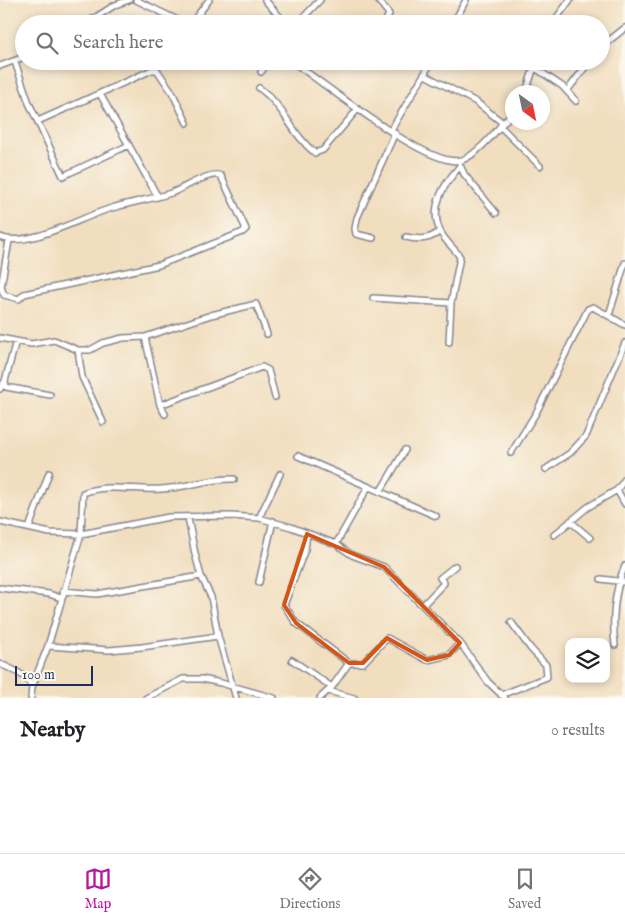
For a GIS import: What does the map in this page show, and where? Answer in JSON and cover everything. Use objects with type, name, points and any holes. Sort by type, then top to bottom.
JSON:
[{"type":"street","points":[[99,15],[115,5],[129,0]]},
{"type":"street","points":[[136,0],[170,15]]},
{"type":"street","points":[[151,0],[153,6]]},
{"type":"street","points":[[198,15],[209,0]]},
{"type":"street","points":[[265,0],[278,15]]},
{"type":"street","points":[[306,15],[320,0]]},
{"type":"street","points":[[378,0],[388,15]]},
{"type":"street","points":[[458,15],[466,0]]},
{"type":"street","points":[[559,15],[570,0]]},
{"type":"street","points":[[610,40],[625,28]]},
{"type":"street","points":[[0,66],[15,62]]},
{"type":"street","points":[[17,70],[19,79],[63,176],[129,145]]},
{"type":"street","points":[[38,121],[157,70],[172,92],[188,123]]},
{"type":"street","points":[[303,70],[357,110],[434,155],[448,160],[462,160]]},
{"type":"street","points":[[373,238],[356,234],[354,229],[357,218],[393,131],[427,70]]},
{"type":"street","points":[[529,85],[534,70]]},
{"type":"street","points":[[538,70],[567,91],[576,100]]},
{"type":"street","points":[[567,91],[583,70]]},
{"type":"street","points":[[424,75],[476,102],[540,166]]},
{"type":"street","points":[[259,88],[274,100],[299,139],[315,153],[323,150],[357,110]]},
{"type":"street","points":[[100,94],[158,197]]},
{"type":"street","points":[[449,342],[451,303],[460,257],[440,231],[438,214],[441,190],[460,166],[462,160],[505,121]]},
{"type":"street","points":[[460,166],[496,213]]},
{"type":"street","points":[[0,236],[9,240],[61,230],[98,212],[158,197],[217,174],[221,176],[246,229],[243,232],[159,265],[24,294],[19,299],[4,295],[1,287],[9,240]]},
{"type":"street","points":[[406,237],[434,237],[440,231]]},
{"type":"street","points":[[609,315],[625,263]]},
{"type":"street","points":[[373,298],[451,303]]},
{"type":"street","points":[[0,338],[32,344],[54,340],[78,350],[90,350],[103,343],[145,337],[252,304],[258,306],[267,334]]},
{"type":"street","points":[[511,454],[536,413],[585,314],[593,307],[625,325]]},
{"type":"street","points":[[145,337],[160,405],[165,414]]},
{"type":"street","points":[[16,341],[3,386],[50,395]]},
{"type":"street","points":[[546,469],[570,453],[586,436],[623,353],[625,343]]},
{"type":"street","points":[[78,350],[82,377],[103,422]]},
{"type":"street","points":[[160,405],[262,367],[268,370],[275,397]]},
{"type":"street","points":[[380,492],[405,450]]},
{"type":"street","points":[[298,456],[380,492],[411,503],[436,516]]},
{"type":"street","points":[[29,528],[49,473]]},
{"type":"street","points":[[259,518],[280,474]]},
{"type":"street","points":[[31,698],[32,687],[48,646],[81,534],[83,493],[114,488],[160,489],[218,478],[234,479]]},
{"type":"street","points":[[554,536],[588,506],[617,490],[625,478]]},
{"type":"street","points":[[336,544],[368,487]]},
{"type":"street","points":[[617,490],[625,504]]},
{"type":"street","points":[[0,522],[50,533],[81,534],[111,530],[141,521],[169,517],[232,516],[273,521],[336,544],[352,555],[384,567],[460,643],[488,682],[503,697],[547,677],[548,673],[546,665],[511,622]]},
{"type":"street","points":[[188,518],[201,576],[211,597],[218,636],[236,698]]},
{"type":"street","points":[[259,582],[273,521]]},
{"type":"street","points":[[570,521],[590,538]]},
{"type":"street","points":[[307,534],[305,550],[284,605],[296,623],[349,662],[363,663],[387,638],[428,660],[448,655],[460,643]]},
{"type":"street","points":[[423,606],[444,583],[440,578],[445,572],[455,566]]},
{"type":"street","points":[[615,645],[615,610],[625,566]]},
{"type":"street","points":[[63,591],[96,594],[201,576]]},
{"type":"street","points":[[601,579],[622,582]]},
{"type":"street","points":[[0,588],[49,594],[61,598]]},
{"type":"street","points":[[48,646],[120,649],[218,636]]},
{"type":"street","points":[[292,660],[330,689],[354,698]]},
{"type":"street","points":[[320,698],[330,689],[349,662]]},
{"type":"street","points":[[0,664],[12,669],[30,682],[32,687]]},
{"type":"street","points":[[146,698],[183,679],[202,679],[274,698]]},
{"type":"highlighted area","points":[[307,534],[384,567],[460,643],[449,655],[427,660],[387,638],[363,663],[349,663],[296,623],[284,605]]}]
